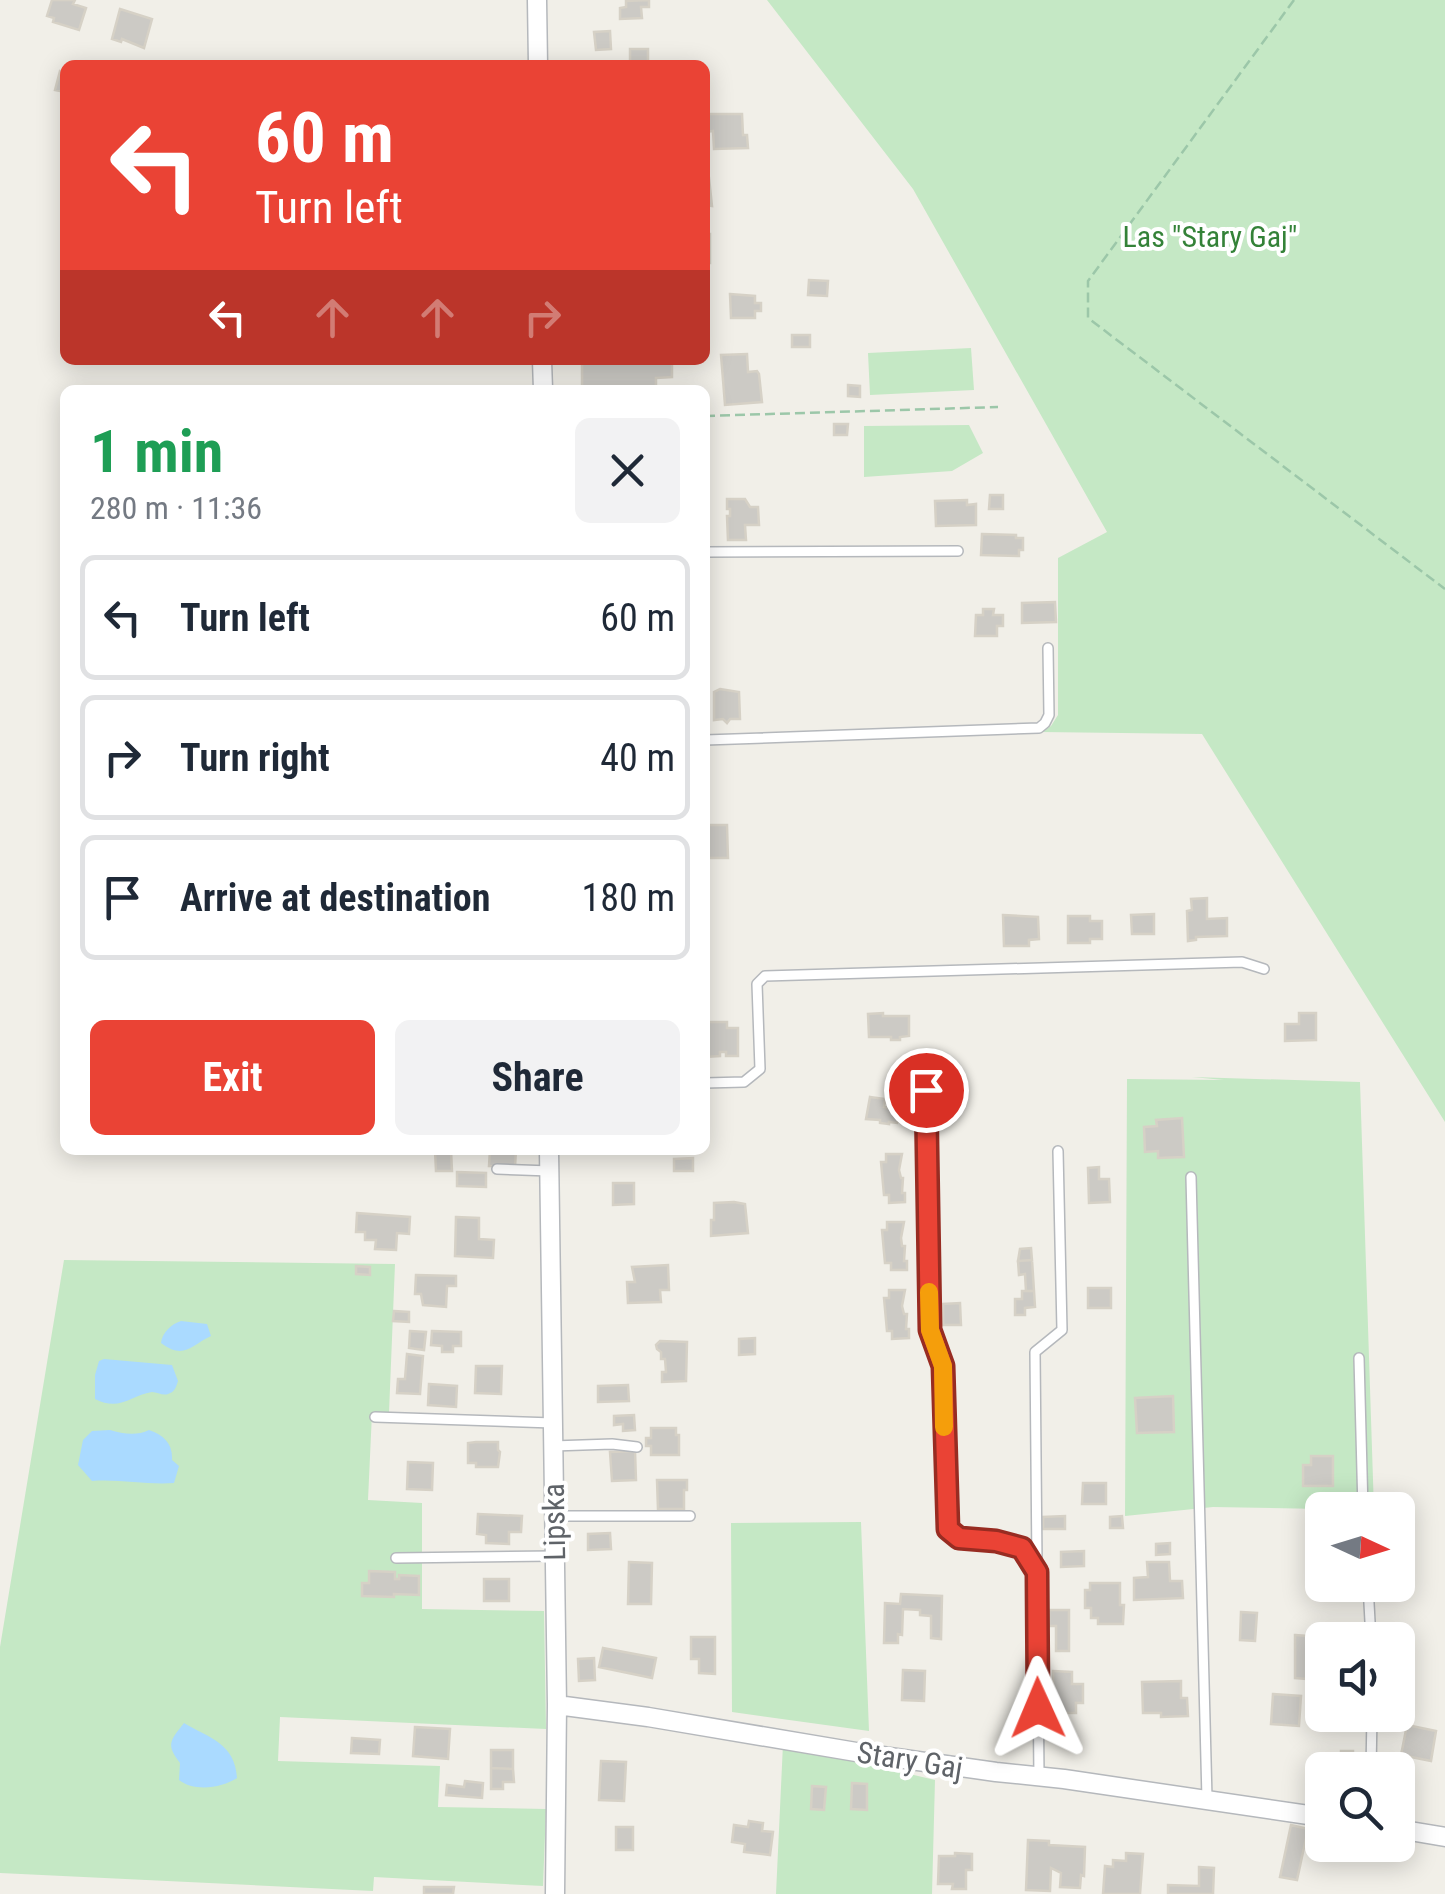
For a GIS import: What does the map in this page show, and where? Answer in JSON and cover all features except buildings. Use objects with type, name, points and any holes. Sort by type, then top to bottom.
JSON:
[{"type":"street","points":[[537,0],[538,60]]},
{"type":"street","name":"Lipska","points":[[549,1155],[558,1706],[555,1894]]},
{"type":"street","name":"Stary Gaj","points":[[558,1706],[1305,1814]]},
{"type":"street","points":[[1415,1832],[1445,1838]]},
{"type":"lane","points":[[710,552],[958,552]]},
{"type":"lane","points":[[710,740],[1039,728],[1049,715],[1048,648]]},
{"type":"lane","points":[[710,1083],[744,1082],[760,1070],[757,984],[765,976],[1242,962],[1264,969]]},
{"type":"lane","points":[[926,1090],[930,1330],[943,1366],[948,1529],[959,1538],[1022,1548],[1037,1572]]},
{"type":"lane","points":[[1039,1776],[1034,1352],[1062,1330],[1058,1151]]},
{"type":"lane","points":[[497,1170],[550,1170]]},
{"type":"lane","points":[[1191,1177],[1206,1799]]},
{"type":"lane","points":[[1359,1358],[1363,1492]]},
{"type":"lane","points":[[374,1416],[553,1423]]},
{"type":"lane","points":[[553,1446],[637,1447]]},
{"type":"lane","points":[[554,1516],[690,1516]]},
{"type":"lane","points":[[396,1558],[554,1556]]},
{"type":"path","points":[[1294,0],[1088,281],[1088,318],[1445,589]]},
{"type":"path","points":[[710,417],[998,407]]},
{"type":"green space","name":"Las \"Stary Gaj\"","points":[[767,0],[1445,0],[1445,1122],[1202,734],[1041,732],[1058,715],[1058,558],[1107,532],[913,189]]},
{"type":"green space","points":[[971,348],[974,390],[870,395],[868,353]]},
{"type":"green space","points":[[969,425],[983,453],[952,471],[864,477],[864,426]]},
{"type":"green space","points":[[1192,1077],[1360,1082],[1373,1492],[1305,1492],[1305,1509],[1213,1507],[1125,1516],[1127,1079],[1224,1080]]},
{"type":"green space","points":[[64,1260],[395,1264],[389,1413],[372,1413],[368,1500],[422,1503],[422,1609],[544,1611],[546,1729],[280,1717],[278,1761],[440,1766],[438,1807],[546,1809],[543,1886],[374,1877],[373,1891],[0,1873],[0,1647]]},
{"type":"green space","points":[[861,1522],[869,1731],[732,1712],[731,1523]]},
{"type":"green space","points":[[783,1744],[935,1780],[932,1894],[776,1894]]},
{"type":"water","points":[[181,1321],[207,1324],[211,1336],[181,1351],[161,1343],[168,1329]]},
{"type":"water","points":[[99,1361],[172,1365],[178,1381],[168,1394],[152,1392],[118,1403],[104,1403],[95,1399],[95,1375]]},
{"type":"water","points":[[149,1430],[163,1437],[171,1449],[172,1460],[179,1466],[174,1483],[92,1481],[78,1465],[83,1440],[92,1431],[130,1434]]},
{"type":"water","points":[[184,1723],[226,1749],[237,1778],[208,1787],[179,1780],[180,1763],[172,1751],[172,1742]]},
{"type":"slow traffic","points":[[929,1292],[930,1330],[943,1366],[944,1427]]},
{"type":"route","points":[[926,1090],[930,1330],[943,1366],[948,1529],[959,1538],[1022,1548],[1037,1572],[1038,1708]]}]
